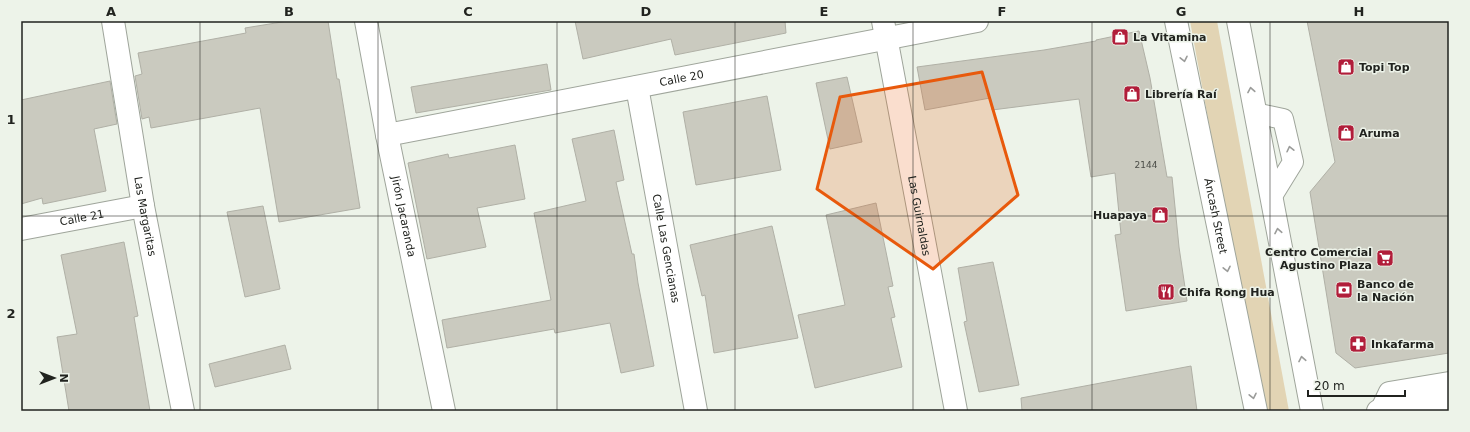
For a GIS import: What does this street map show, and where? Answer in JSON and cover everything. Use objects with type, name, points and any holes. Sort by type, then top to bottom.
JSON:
[{"type":"street","name":"Las Margaritas","points":[[113,21],[143,206],[183,411]]},
{"type":"street","name":"Jirón Jacaranda","points":[[366,21],[387,135],[444,411]]},
{"type":"street","name":"Calle 20","points":[[387,135],[637,86],[884,30],[977,21]]},
{"type":"street","name":"Áncash Street","points":[[1176,21],[1256,411]]},
{"type":"street","points":[[1238,21],[1312,411]]},
{"type":"street","name":"Las Guirnaldas","points":[[884,30],[956,411]]},
{"type":"street","name":"Calle Las Gencianas","points":[[637,86],[696,411]]},
{"type":"street","name":"Calle 21","points":[[21,229],[143,206]]},
{"type":"street","points":[[1379,411],[1449,399]]},
{"type":"lane","points":[[1379,411],[1389,392],[1449,382]]},
{"type":"highlighted area","points":[[982,72],[1018,195],[933,269],[817,189],[840,97]]},
{"type":"shaded area","points":[[1190,21],[1217,21],[1289,411],[1262,411]]},
{"type":"building","points":[[288,21],[328,21],[360,208],[279,222],[260,108],[151,128],[149,117],[142,119],[135,76],[142,74],[138,53],[246,33],[245,28]]},
{"type":"building","points":[[575,21],[785,21],[786,33],[675,55],[671,39],[583,59]]},
{"type":"building","name":"Centro Comercial Agustino Plaza","points":[[1307,21],[1449,21],[1449,353],[1355,368],[1336,353],[1310,192],[1335,162]]},
{"type":"building","points":[[1139,31],[1150,78],[1167,177],[1172,177],[1179,247],[1187,301],[1126,311],[1115,235],[1121,234],[1115,173],[1091,177],[1079,99],[992,110],[990,98],[925,110],[917,67],[1044,50],[1096,41]]},
{"type":"building","points":[[547,64],[551,90],[416,113],[411,87]]},
{"type":"building","points":[[847,77],[862,142],[830,149],[816,83]]},
{"type":"building","points":[[110,81],[117,124],[94,129],[106,191],[43,204],[42,198],[21,204],[21,100]]},
{"type":"building","points":[[767,96],[781,170],[696,185],[683,112]]},
{"type":"building","points":[[614,130],[624,180],[616,182],[632,254],[634,254],[654,366],[621,373],[610,323],[555,333],[554,329],[447,348],[442,320],[551,300],[534,213],[586,201],[572,139]]},
{"type":"building","points":[[515,145],[525,199],[477,208],[486,247],[427,259],[408,163],[448,154],[449,158]]},
{"type":"building","points":[[876,203],[893,286],[888,287],[895,317],[891,318],[902,367],[815,388],[798,315],[845,305],[826,215]]},
{"type":"building","points":[[263,206],[280,289],[245,297],[227,212]]},
{"type":"building","points":[[772,226],[798,338],[714,353],[705,295],[702,296],[690,245]]},
{"type":"building","points":[[124,242],[138,316],[134,317],[150,411],[69,411],[57,337],[77,334],[61,255]]},
{"type":"building","points":[[993,262],[1019,385],[979,392],[964,322],[967,321],[958,268]]},
{"type":"building","points":[[285,345],[291,369],[215,387],[209,364]]},
{"type":"building","points":[[1191,366],[1197,411],[1022,411],[1021,398]]},
{"type":"place","name":"La Vitamina","points":[[1120,37]]},
{"type":"place","name":"Topi Top","points":[[1346,67]]},
{"type":"place","name":"Librería Raí","points":[[1132,94]]},
{"type":"place","name":"Aruma","points":[[1346,133]]},
{"type":"place","name":"Huapaya","points":[[1160,215]]},
{"type":"place","name":"Centro Comercial Agustino Plaza","points":[[1385,258]]},
{"type":"place","name":"Banco de la Nación","points":[[1344,290]]},
{"type":"place","name":"Chifa Rong Hua","points":[[1166,292]]},
{"type":"place","name":"Inkafarma","points":[[1358,344]]}]
